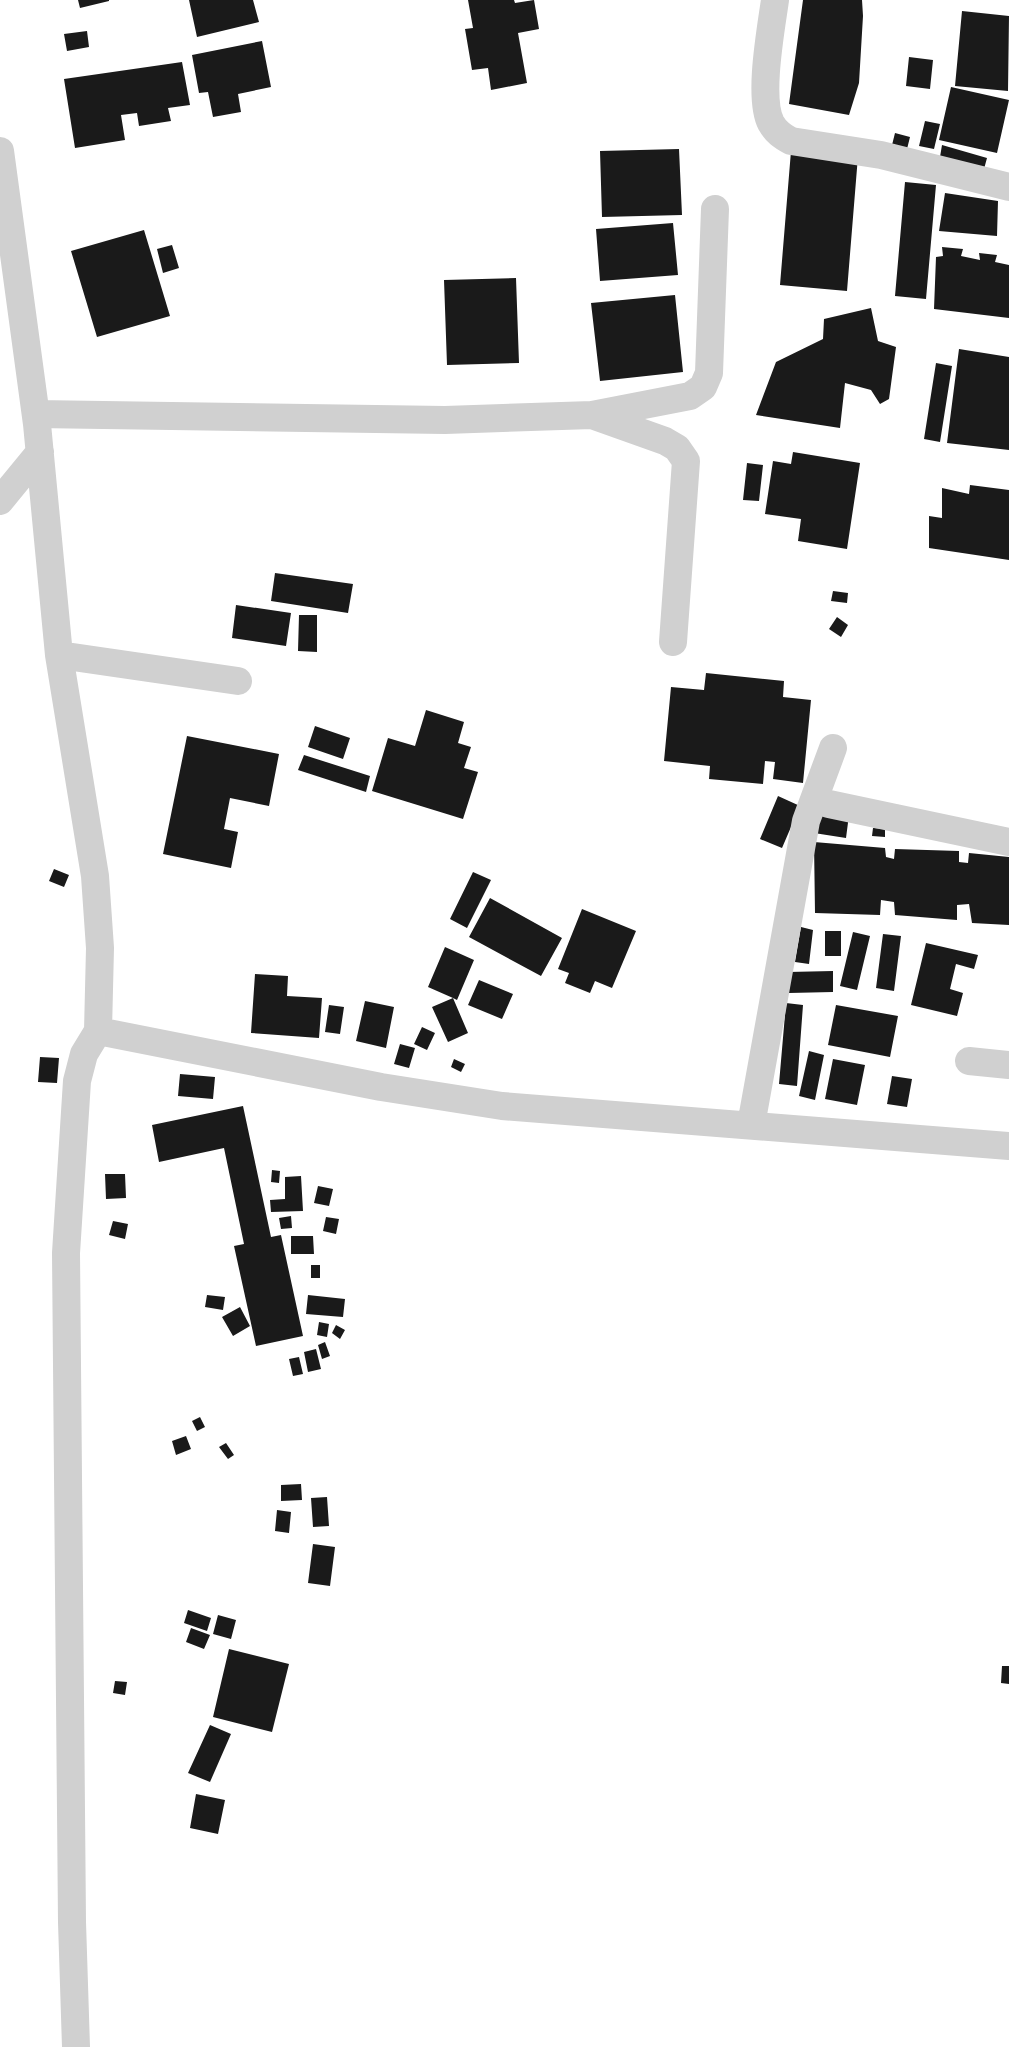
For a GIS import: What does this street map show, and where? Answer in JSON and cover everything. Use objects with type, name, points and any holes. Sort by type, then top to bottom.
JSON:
[{"type":"street","points":[[775,0],[766,92],[770,121],[778,133],[791,141],[881,156],[1009,187]]},
{"type":"street","points":[[0,151],[36,414],[59,655],[95,876],[100,948],[98,1031],[84,1054],[80,1066],[66,1253],[72,1922],[76,2047]]},
{"type":"street","points":[[36,414],[444,420],[592,415],[690,396],[703,387],[710,373],[715,209]]},
{"type":"street","points":[[592,415],[665,441],[677,448],[686,461],[673,642]]},
{"type":"street","points":[[0,501],[40,452]]},
{"type":"street","points":[[59,655],[238,681]]},
{"type":"street","points":[[751,1125],[806,821],[833,748]]},
{"type":"street","points":[[828,804],[1009,842]]},
{"type":"street","points":[[98,1031],[381,1087],[502,1106],[1009,1146]]},
{"type":"street","points":[[969,1061],[1009,1065]]},
{"type":"building","points":[[78,0],[109,0],[109,1],[80,8]]},
{"type":"building","points":[[189,0],[253,0],[259,22],[197,37]]},
{"type":"building","points":[[468,0],[514,0],[515,3],[534,0],[539,29],[518,33],[527,83],[491,90],[488,68],[472,70],[465,29],[473,28]]},
{"type":"building","points":[[803,0],[862,0],[863,16],[859,83],[849,115],[789,104]]},
{"type":"building","points":[[962,11],[1009,16],[1008,91],[955,86]]},
{"type":"building","points":[[87,31],[89,47],[67,51],[64,34]]},
{"type":"building","points":[[262,41],[271,87],[238,94],[241,112],[213,117],[208,92],[199,93],[192,55]]},
{"type":"building","points":[[909,57],[933,60],[930,89],[906,86]]},
{"type":"building","points":[[182,62],[190,105],[168,108],[171,121],[139,126],[137,113],[121,115],[125,140],[75,148],[64,79]]},
{"type":"building","points":[[951,87],[1009,100],[997,153],[939,140]]},
{"type":"building","points":[[925,121],[940,124],[934,149],[919,146]]},
{"type":"building","points":[[895,133],[910,137],[907,149],[892,145]]},
{"type":"building","points":[[942,145],[987,158],[984,169],[940,157]]},
{"type":"building","points":[[679,149],[682,215],[602,217],[600,151]]},
{"type":"building","points":[[791,151],[858,156],[847,291],[780,285]]},
{"type":"building","points":[[905,182],[936,185],[926,299],[895,296]]},
{"type":"building","points":[[945,193],[998,201],[997,236],[939,231]]},
{"type":"building","points":[[673,223],[678,275],[600,281],[596,229]]},
{"type":"building","points":[[144,230],[170,316],[97,337],[71,251]]},
{"type":"building","points":[[172,245],[179,268],[163,273],[157,249]]},
{"type":"building","points":[[942,247],[963,249],[961,256],[980,260],[979,253],[997,255],[995,262],[1009,265],[1009,318],[934,309],[936,257],[943,256]]},
{"type":"building","points":[[516,278],[519,363],[447,365],[444,280]]},
{"type":"building","points":[[675,295],[683,372],[600,381],[591,303]]},
{"type":"building","points":[[871,308],[878,341],[896,347],[889,399],[880,404],[871,390],[845,383],[840,428],[756,415],[776,362],[823,339],[824,319]]},
{"type":"building","points":[[959,349],[1009,357],[1009,450],[947,443]]},
{"type":"building","points":[[936,363],[952,366],[940,442],[924,439]]},
{"type":"building","points":[[793,452],[860,463],[847,549],[798,541],[801,519],[765,514],[773,461],[791,464]]},
{"type":"building","points":[[747,463],[763,465],[759,501],[743,500]]},
{"type":"building","points":[[970,485],[1009,490],[1009,560],[929,548],[929,516],[942,518],[942,488],[969,494]]},
{"type":"building","points":[[275,573],[353,584],[348,613],[271,601]]},
{"type":"building","points":[[833,591],[848,593],[847,603],[831,601]]},
{"type":"building","points":[[236,605],[291,613],[286,646],[232,638]]},
{"type":"building","points":[[299,615],[317,615],[317,652],[298,651]]},
{"type":"building","points":[[837,617],[848,625],[841,637],[829,629]]},
{"type":"building","points":[[706,673],[784,681],[783,697],[811,700],[803,783],[773,779],[775,762],[765,761],[763,784],[709,779],[710,766],[664,761],[671,687],[704,690]]},
{"type":"building","points":[[426,710],[464,722],[458,743],[471,747],[464,768],[478,772],[463,819],[372,791],[388,738],[415,746]]},
{"type":"building","points":[[315,726],[350,738],[343,759],[308,747]]},
{"type":"building","points":[[187,736],[279,754],[269,806],[230,798],[224,829],[238,832],[231,868],[163,854]]},
{"type":"building","points":[[304,755],[370,776],[366,792],[298,770]]},
{"type":"building","points":[[778,796],[800,806],[782,848],[760,839]]},
{"type":"building","points":[[817,810],[849,815],[846,838],[814,833]]},
{"type":"building","points":[[873,828],[885,829],[885,837],[872,836]]},
{"type":"building","points":[[814,842],[885,848],[886,857],[894,859],[895,849],[959,851],[959,862],[968,863],[969,853],[1009,857],[1009,925],[972,923],[969,904],[957,905],[957,920],[895,915],[894,902],[881,900],[880,915],[815,913]]},
{"type":"building","points":[[54,869],[69,875],[64,887],[49,881]]},
{"type":"building","points":[[473,872],[491,880],[467,928],[450,919]]},
{"type":"building","points":[[490,898],[562,938],[541,976],[469,937]]},
{"type":"building","points":[[582,909],[636,931],[612,988],[595,981],[590,993],[565,983],[569,973],[558,969]]},
{"type":"building","points":[[801,927],[813,930],[809,964],[795,962]]},
{"type":"building","points":[[825,931],[841,931],[841,956],[825,956]]},
{"type":"building","points":[[853,932],[870,936],[857,990],[840,986]]},
{"type":"building","points":[[883,934],[901,936],[894,991],[876,988]]},
{"type":"building","points":[[926,943],[978,955],[974,969],[956,964],[950,989],[963,993],[957,1016],[911,1005]]},
{"type":"building","points":[[445,947],[474,960],[457,1000],[428,987]]},
{"type":"building","points":[[833,971],[833,992],[789,993],[788,972]]},
{"type":"building","points":[[255,974],[288,976],[287,996],[322,998],[319,1038],[251,1033]]},
{"type":"building","points":[[479,980],[513,994],[502,1019],[468,1005]]},
{"type":"building","points":[[453,998],[468,1033],[448,1042],[432,1007]]},
{"type":"building","points":[[365,1001],[394,1007],[386,1048],[356,1041]]},
{"type":"building","points":[[786,1003],[803,1005],[797,1086],[779,1084]]},
{"type":"building","points":[[329,1005],[344,1007],[340,1034],[325,1032]]},
{"type":"building","points":[[836,1005],[898,1016],[890,1057],[828,1045]]},
{"type":"building","points":[[422,1027],[435,1033],[427,1050],[414,1044]]},
{"type":"building","points":[[400,1044],[415,1048],[409,1068],[394,1064]]},
{"type":"building","points":[[809,1051],[824,1055],[815,1100],[799,1096]]},
{"type":"building","points":[[40,1057],[59,1058],[57,1083],[38,1082]]},
{"type":"building","points":[[454,1059],[465,1064],[461,1072],[451,1067]]},
{"type":"building","points":[[833,1059],[865,1065],[857,1105],[825,1099]]},
{"type":"building","points":[[180,1074],[215,1077],[213,1099],[178,1096]]},
{"type":"building","points":[[892,1076],[912,1079],[907,1107],[887,1104]]},
{"type":"building","points":[[243,1106],[271,1237],[281,1235],[303,1336],[256,1346],[234,1246],[244,1244],[224,1148],[159,1162],[152,1125]]},
{"type":"building","points":[[272,1170],[280,1171],[279,1183],[271,1182]]},
{"type":"building","points":[[105,1174],[125,1174],[126,1198],[106,1199]]},
{"type":"building","points":[[301,1176],[303,1211],[271,1212],[270,1200],[285,1199],[285,1177]]},
{"type":"building","points":[[318,1186],[333,1189],[329,1206],[314,1203]]},
{"type":"building","points":[[291,1216],[292,1228],[281,1229],[279,1218]]},
{"type":"building","points":[[326,1217],[339,1219],[336,1234],[323,1231]]},
{"type":"building","points":[[113,1221],[128,1224],[125,1239],[109,1235]]},
{"type":"building","points":[[291,1236],[313,1236],[314,1254],[291,1254]]},
{"type":"building","points":[[311,1265],[320,1265],[320,1278],[311,1278]]},
{"type":"building","points":[[207,1295],[225,1297],[223,1310],[205,1307]]},
{"type":"building","points":[[308,1295],[345,1299],[343,1317],[306,1314]]},
{"type":"building","points":[[240,1307],[250,1326],[233,1336],[222,1317]]},
{"type":"building","points":[[319,1322],[329,1324],[327,1337],[317,1335]]},
{"type":"building","points":[[336,1325],[345,1330],[340,1339],[332,1333]]},
{"type":"building","points":[[325,1342],[330,1356],[322,1359],[318,1345]]},
{"type":"building","points":[[316,1349],[321,1369],[308,1372],[304,1352]]},
{"type":"building","points":[[299,1357],[303,1374],[293,1376],[289,1359]]},
{"type":"building","points":[[200,1417],[205,1427],[197,1431],[192,1421]]},
{"type":"building","points":[[186,1436],[191,1449],[176,1455],[172,1441]]},
{"type":"building","points":[[226,1443],[234,1455],[228,1459],[219,1447]]},
{"type":"building","points":[[301,1484],[302,1500],[281,1501],[281,1485]]},
{"type":"building","points":[[327,1497],[329,1526],[313,1527],[311,1498]]},
{"type":"building","points":[[277,1510],[291,1512],[289,1533],[275,1531]]},
{"type":"building","points":[[313,1544],[335,1547],[330,1586],[308,1583]]},
{"type":"building","points":[[188,1610],[211,1618],[207,1631],[184,1623]]},
{"type":"building","points":[[218,1615],[236,1620],[231,1639],[213,1634]]},
{"type":"building","points":[[191,1628],[210,1635],[204,1649],[186,1642]]},
{"type":"building","points":[[229,1649],[289,1664],[272,1732],[213,1717]]},
{"type":"building","points":[[1002,1666],[1009,1666],[1009,1684],[1001,1683]]},
{"type":"building","points":[[115,1681],[127,1682],[125,1695],[113,1693]]},
{"type":"building","points":[[210,1725],[231,1734],[210,1782],[188,1773]]},
{"type":"building","points":[[196,1794],[225,1800],[218,1834],[190,1828]]}]
